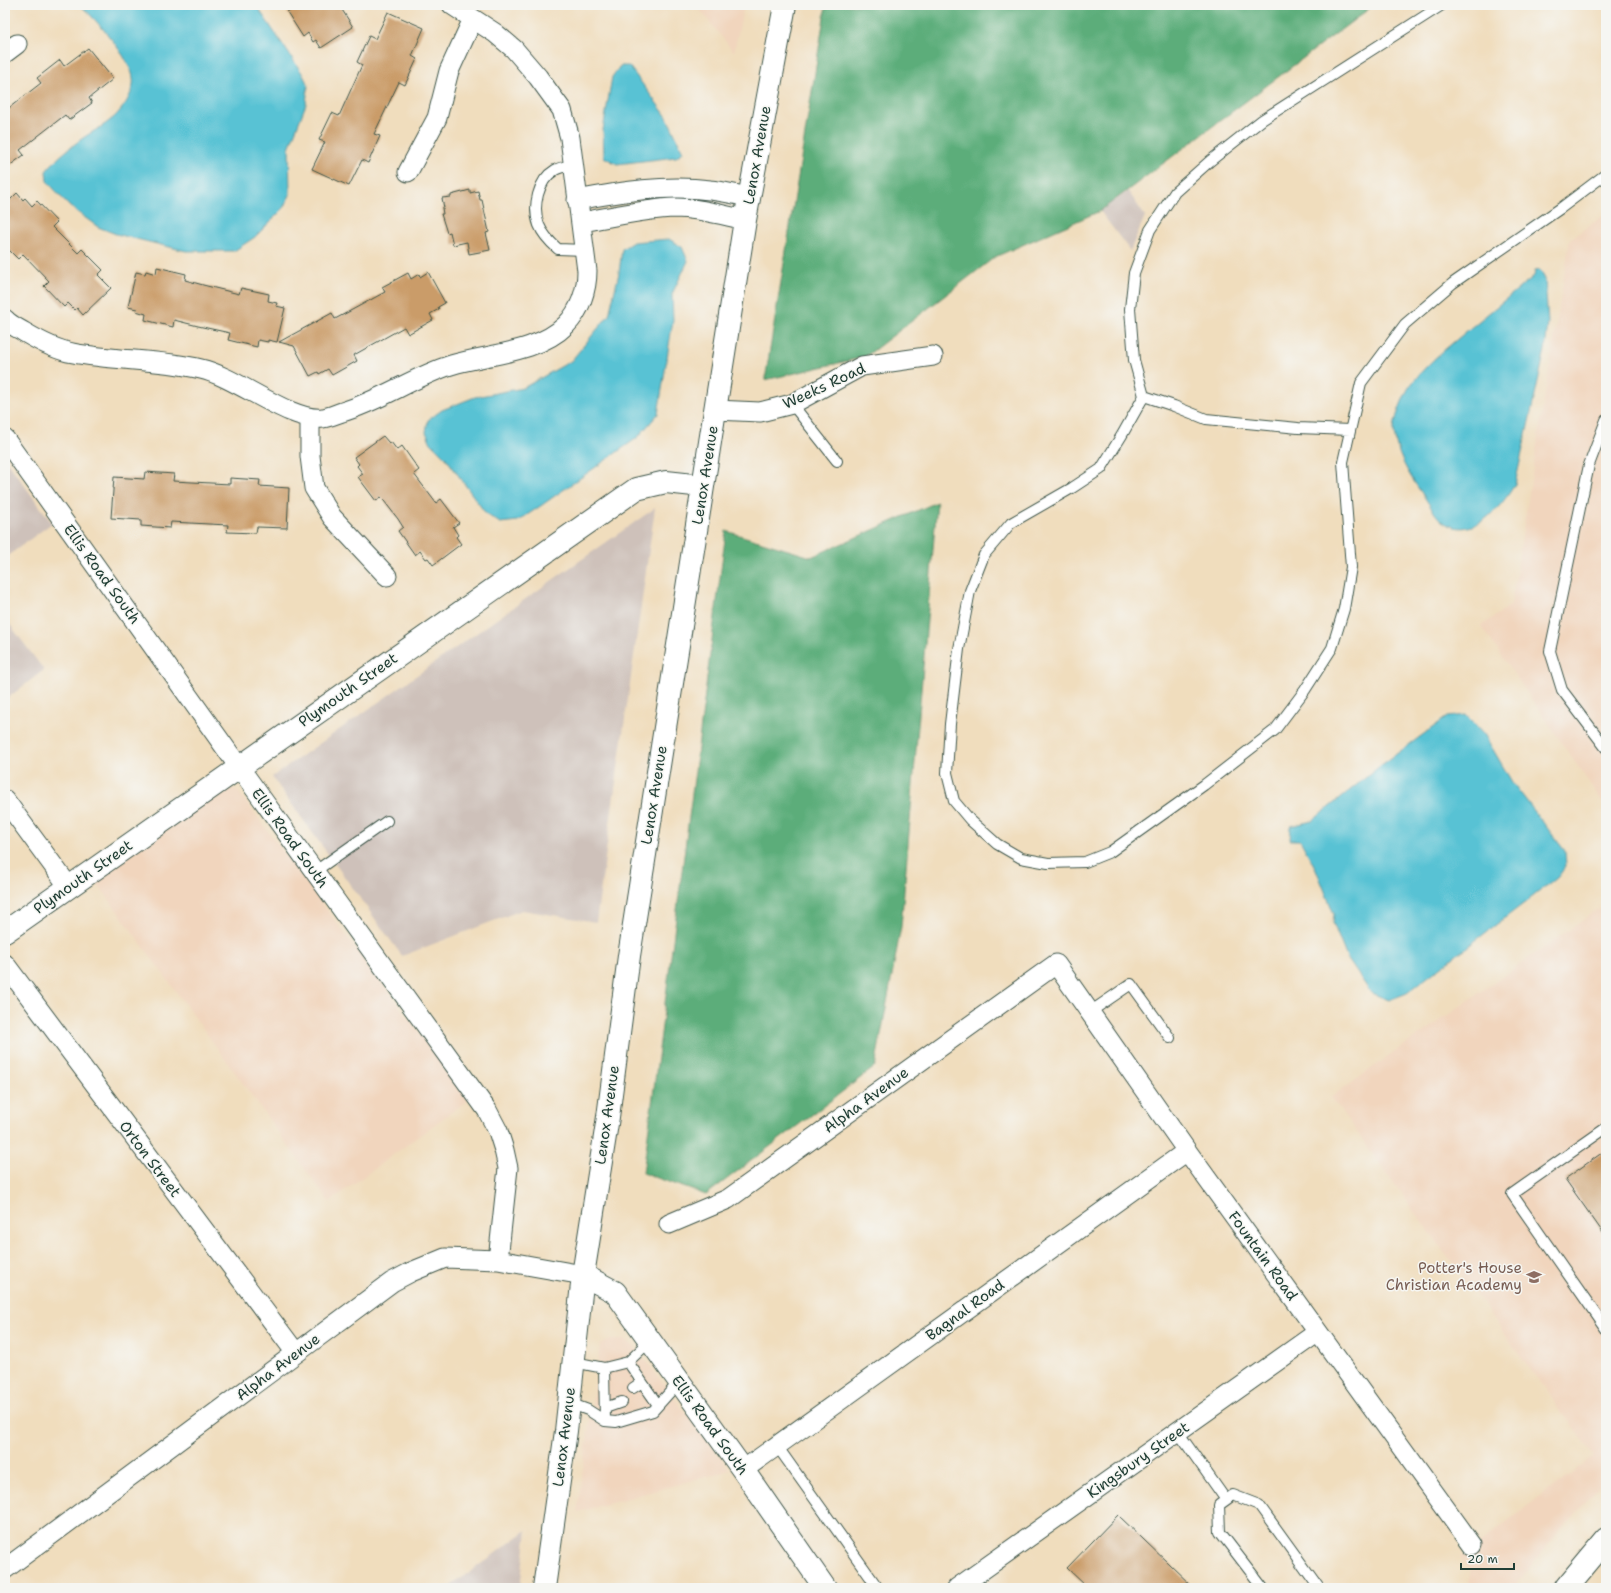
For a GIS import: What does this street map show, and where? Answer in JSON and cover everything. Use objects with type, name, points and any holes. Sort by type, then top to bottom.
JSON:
[{"type":"main road","name":"Lenox Avenue","points":[[544,1588],[569,1403],[583,1275],[608,1117],[629,956],[745,220],[785,5]]},
{"type":"main road","name":"Plymouth Street","points":[[5,932],[636,489],[666,482],[703,486]]},
{"type":"main road","name":"Ellis Road South","points":[[583,1275],[615,1292],[743,1470],[825,1588]]},
{"type":"main road","points":[[1565,1588],[1603,1547]]},
{"type":"street","points":[[5,319],[37,340],[72,353],[164,361],[203,369],[236,382],[291,411],[310,418],[323,418],[360,406],[451,365],[520,349],[545,340],[566,325],[580,304],[587,280],[585,250],[577,200],[570,138],[562,110],[538,77],[514,49],[495,33],[452,5]]},
{"type":"street","points":[[408,172],[437,118],[449,71],[473,18]]},
{"type":"street","points":[[577,200],[631,191],[684,188],[710,190],[750,198]]},
{"type":"street","points":[[581,222],[637,212],[675,208],[702,210],[745,220]]},
{"type":"street","name":"Weeks Road","points":[[715,410],[760,412],[792,404],[862,366],[933,356]]},
{"type":"street","points":[[310,418],[310,456],[314,488],[332,517],[387,576]]},
{"type":"street","name":"Ellis Road South","points":[[5,439],[314,872],[487,1110],[498,1130],[508,1168],[498,1260]]},
{"type":"street","points":[[5,800],[69,887]]},
{"type":"street","name":"Orton Street","points":[[5,964],[296,1353]]},
{"type":"street","name":"Alpha Avenue","points":[[669,1224],[728,1199],[1056,964]]},
{"type":"street","name":"Fountain Road","points":[[1056,964],[1187,1151],[1472,1545]]},
{"type":"street","name":"Bagnal Road","points":[[743,1470],[1187,1151]]},
{"type":"street","name":"Alpha Avenue","points":[[5,1570],[392,1282],[411,1272],[445,1258],[498,1260],[583,1275]]},
{"type":"street","name":"Kingsbury Street","points":[[957,1588],[1318,1332]]},
{"type":"lane","points":[[1442,5],[1262,120],[1210,161],[1175,192],[1150,230],[1134,273],[1130,309],[1134,352],[1144,396],[1101,469],[1072,488],[1011,523],[984,555],[970,591],[958,649],[950,724],[947,773],[954,800],[970,820],[997,844],[1021,858],[1048,863],[1085,862],[1110,852],[1204,785],[1275,730],[1305,690],[1332,648],[1344,609],[1351,567],[1343,462],[1361,384],[1405,324],[1453,283],[1561,208],[1606,174]]},
{"type":"lane","points":[[573,165],[555,170],[541,184],[535,205],[539,224],[552,244],[558,249],[585,250]]},
{"type":"lane","points":[[1144,396],[1206,419],[1298,428],[1350,430]]},
{"type":"lane","points":[[792,404],[837,461]]},
{"type":"lane","points":[[1606,420],[1589,465],[1550,651],[1562,690],[1606,748]]},
{"type":"lane","points":[[314,872],[388,821]]},
{"type":"lane","points":[[1090,1012],[1131,984],[1170,1038]]},
{"type":"lane","points":[[1606,1128],[1512,1194],[1606,1329]]},
{"type":"lane","points":[[574,1362],[604,1368],[628,1362],[650,1341]]},
{"type":"lane","points":[[628,1362],[637,1385],[658,1405]]},
{"type":"lane","points":[[604,1368],[604,1421]]},
{"type":"lane","points":[[569,1403],[588,1410],[604,1421],[616,1422],[653,1411],[679,1382]]},
{"type":"lane","points":[[605,1408],[622,1402]]},
{"type":"lane","points":[[1178,1432],[1226,1500]]},
{"type":"lane","points":[[776,1446],[878,1588]]},
{"type":"lane","points":[[1263,1588],[1220,1532],[1219,1505],[1233,1495],[1259,1505],[1319,1588]]},
{"type":"shaded area","points":[[696,5],[744,5],[734,52]]},
{"type":"shaded area","points":[[1128,191],[1145,216],[1130,251],[1100,211]]},
{"type":"shaded area","points":[[1606,214],[1606,807],[1481,626],[1511,605],[1570,239]]},
{"type":"shaded area","points":[[5,459],[52,523],[5,558]]},
{"type":"shaded area","points":[[655,508],[596,922],[522,910],[402,956],[272,777]]},
{"type":"shaded area","points":[[5,618],[44,670],[5,700]]},
{"type":"shaded area","points":[[226,787],[237,790],[469,1099],[329,1202],[95,880]]},
{"type":"shaded area","name":"Potter's House Christian Academy","points":[[1606,904],[1606,1478],[1512,1588],[1468,1588],[1469,1571],[1460,1557],[1594,1456],[1331,1097]]},
{"type":"shaded area","points":[[611,1340],[625,1340],[635,1347],[730,1470],[577,1512],[600,1345]]},
{"type":"shaded area","points":[[527,1530],[520,1588],[448,1588]]},
{"type":"green space","points":[[826,5],[1374,5],[1100,211],[995,257],[865,357],[765,380]]},
{"type":"green space","points":[[937,502],[901,927],[875,1067],[706,1195],[643,1173],[726,531],[811,557]]},
{"type":"water","points":[[80,5],[256,5],[302,73],[308,85],[306,104],[289,148],[290,195],[282,210],[255,237],[234,251],[186,251],[116,234],[98,227],[69,206],[47,181],[46,171],[50,166],[87,135],[113,118],[128,100],[132,89],[133,78],[126,60],[103,29]]},
{"type":"water","points":[[620,66],[629,66],[667,117],[683,152],[676,157],[617,164],[604,157],[603,130],[612,77]]},
{"type":"water","points":[[669,239],[682,247],[688,261],[672,294],[673,320],[658,414],[637,438],[542,505],[518,521],[500,523],[486,514],[446,458],[431,443],[426,432],[428,420],[442,410],[475,397],[523,388],[571,361],[609,315],[619,273],[622,249],[633,242]]},
{"type":"water","points":[[1540,270],[1545,279],[1548,323],[1545,350],[1515,484],[1502,503],[1494,512],[1484,519],[1474,525],[1464,528],[1453,527],[1442,521],[1437,515],[1412,478],[1400,456],[1394,432],[1395,422],[1399,410],[1408,389],[1428,365],[1534,276],[1535,271]]},
{"type":"water","points":[[1466,715],[1484,734],[1512,782],[1565,851],[1566,866],[1557,878],[1407,993],[1389,1000],[1371,993],[1347,958],[1333,923],[1334,914],[1316,869],[1300,840],[1290,840],[1291,826],[1312,821],[1380,766],[1447,717]]},
{"type":"building","points":[[298,5],[339,5],[353,27],[321,48],[316,40],[313,42],[308,33],[303,37],[287,12]]},
{"type":"building","points":[[388,12],[424,28],[412,56],[417,59],[405,85],[399,82],[374,134],[380,136],[368,163],[362,160],[349,186],[312,169],[325,142],[319,140],[332,113],[339,116],[362,65],[357,62],[369,36],[375,39]]},
{"type":"building","points":[[88,48],[113,79],[89,98],[92,103],[69,120],[65,115],[20,150],[24,155],[5,169],[5,111],[41,83],[37,78],[60,60],[64,66]]},
{"type":"building","points":[[470,190],[470,193],[478,191],[480,200],[482,200],[489,232],[486,233],[490,250],[469,254],[467,242],[453,245],[450,232],[447,233],[441,214],[443,214],[442,208],[444,208],[442,198],[451,197],[451,195]]},
{"type":"building","points":[[17,193],[23,200],[25,198],[32,206],[37,201],[57,222],[52,227],[78,253],[82,249],[103,270],[98,275],[111,288],[83,315],[77,308],[75,310],[68,303],[64,307],[44,286],[49,281],[23,254],[18,259],[5,246],[5,205]]},
{"type":"building","points":[[157,267],[186,274],[185,280],[239,294],[241,288],[269,294],[268,301],[277,303],[276,306],[285,308],[277,342],[258,340],[257,347],[228,340],[230,333],[174,320],[173,327],[145,320],[146,314],[136,311],[137,309],[128,307],[136,272],[145,274],[146,271],[156,274]]},
{"type":"building","points":[[428,272],[445,303],[438,307],[439,309],[430,314],[433,320],[408,334],[404,327],[354,355],[357,361],[332,375],[328,369],[319,374],[318,372],[310,376],[294,346],[279,342],[332,313],[335,319],[352,310],[385,292],[382,287],[408,273],[411,279],[419,274],[420,277]]},
{"type":"building","points":[[383,436],[389,443],[391,442],[397,450],[402,446],[419,470],[414,474],[436,503],[441,499],[459,523],[453,527],[458,535],[456,537],[461,544],[433,565],[420,551],[415,555],[398,531],[403,527],[398,519],[381,497],[376,501],[358,477],[363,474],[357,466],[359,464],[354,457]]},
{"type":"building","points":[[145,472],[174,474],[173,481],[230,484],[230,478],[260,480],[259,486],[289,488],[287,528],[257,527],[256,533],[227,532],[228,525],[171,522],[170,528],[141,526],[141,520],[111,518],[114,477],[144,479]]},
{"type":"building","points":[[1606,1150],[1606,1237],[1565,1179]]},
{"type":"building","points":[[1118,1515],[1194,1588],[1088,1588],[1067,1568]]},
{"type":"place","name":"Potter's House Christian Academy","points":[[1534,1277]]}]
